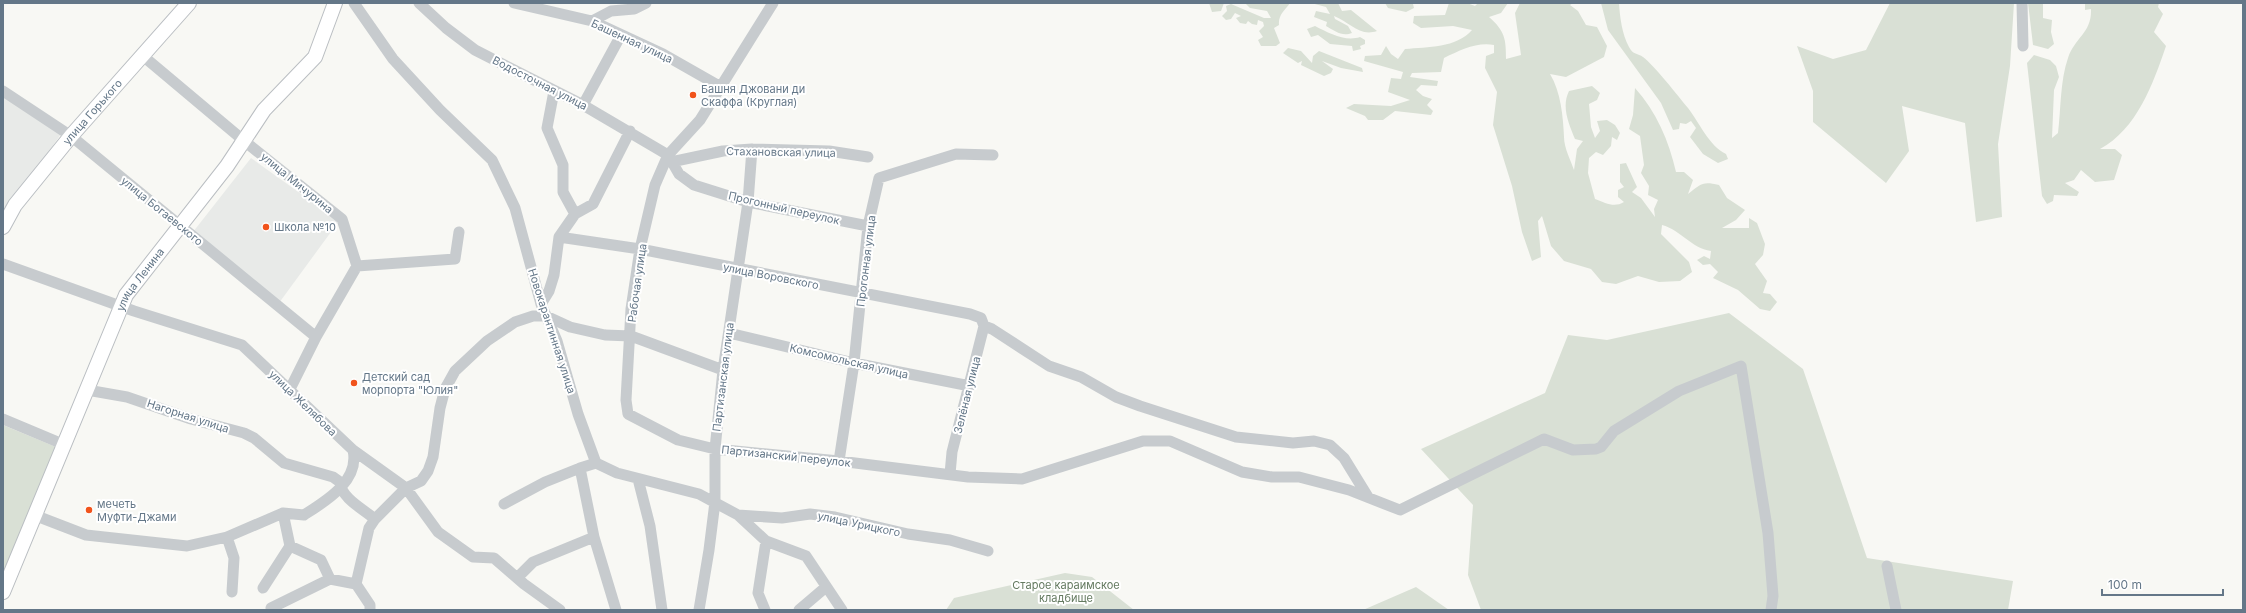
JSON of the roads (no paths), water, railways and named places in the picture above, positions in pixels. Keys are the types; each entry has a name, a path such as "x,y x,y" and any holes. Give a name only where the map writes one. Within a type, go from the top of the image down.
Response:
{"main road":[{"name":"улица Горького","path":"3,227 15,206 71,136 189,3"},
{"name":"улица Ленина","path":"3,592 34,515 66,445 126,295 181,227 264,110 315,57 335,3"}],"street":[{"name":"Новокарантинная улица","path":"354,3 393,59 440,110 492,160 515,208 541,304 557,341 578,414 596,463"},
{"name":"Водосточная улица","path":"419,3 446,28 475,50 583,105 630,131 669,159"},
{"name":"Башенная улица","path":"514,3 592,21 663,54 720,87"},
{"path":"592,21 610,7 634,9 646,3"},
{"name":"Рабочая улица","path":"628,414 626,400 631,336 631,309 640,249 655,185 669,159 700,120 774,3"},
{"path":"2022,3 2023,46"},
{"path":"583,105 621,35"},
{"name":"улица Мичурина","path":"143,56 342,219 357,266"},
{"name":"улица Богаевского","path":"3,90 71,136 316,337"},
{"path":"554,91 547,128 563,165 563,192 575,214"},
{"path":"541,304 549,291 552,280 559,237 575,214 593,204 630,131"},
{"name":"Стахановская улица","path":"669,159 722,151 752,149 829,151 868,157"},
{"name":"Партизанская улица","path":"698,607 710,550 715,502 715,449 723,370 748,202 752,149"},
{"name":"Прогонная улица","path":"839,461 854,363 868,226 879,178 956,154 993,155"},
{"name":"Прогонный переулок","path":"669,159 678,174 694,185 748,202 868,226"},
{"path":"290,390 316,337 357,266 455,259 460,232"},
{"name":"улица Воровского","path":"559,237 640,249 738,270 970,314 1048,366 1081,377 1116,397 1140,406 1236,437 1293,443 1314,441 1330,445 1344,458 1368,497"},
{"name":"улица Желябова","path":"3,264 242,345 352,450 406,488 438,532 473,557 494,558 517,578 560,610"},
{"path":"356,584 369,528 375,519 406,488 420,481 428,471 433,457 440,408 446,389 455,372 487,341 515,322 533,316 546,316 570,327 605,334 631,336 723,370"},
{"name":"Зелёная улица","path":"950,474 952,452 970,386 983,322"},
{"name":"Комсомольская улица","path":"728,333 854,363 970,386"},
{"name":"Партизанский переулок","path":"628,414 678,440 715,449 839,461 968,477 1022,479 1143,441 1170,441 1242,472 1272,478 1299,477 1349,490 1400,510 1544,439 1573,450 1596,449 1601,447 1614,431 1679,390 1741,366 1768,533 1773,596 1771,610"},
{"name":"Нагорная улица","path":"87,390 127,397 191,419 244,432 254,438 284,463 294,467 326,474 340,482 340,488 344,495 375,519"},
{"path":"3,418 66,445"},
{"path":"34,515 86,535 187,546 227,537 283,513 304,515 330,498 340,488 352,469 355,460 352,450"},
{"path":"504,504 545,482 596,463"},
{"name":"улица Урицкого","path":"596,463 617,473 699,494 738,515 782,518 810,514 835,517 908,534 950,540 988,551"},
{"path":"580,468 594,537 616,610"},
{"path":"638,479 650,526 662,610"},
{"path":"263,588 290,546 283,513"},
{"path":"738,515 766,541 806,556 842,610"},
{"path":"227,537 234,558 232,592"},
{"path":"517,578 533,562 594,537"},
{"path":"764,610 758,593 766,541"},
{"path":"290,546 322,560 330,579"},
{"path":"1887,566 1896,610"},
{"path":"271,608 330,579 356,584 370,605 370,610"},
{"path":"799,610 826,587"}],"place":[{"name":"Башня Джовани ди Скаффа (Круглая)","path":"693,95"},
{"name":"Школа №10","path":"266,227"},
{"name":"Детский сад морпорта \"Юлия\"","path":"354,383"},
{"name":"мечеть Муфти-Джами","path":"89,510"}],"park label":[{"name":"Старое караимское кладбище","path":"1066,591"}]}
